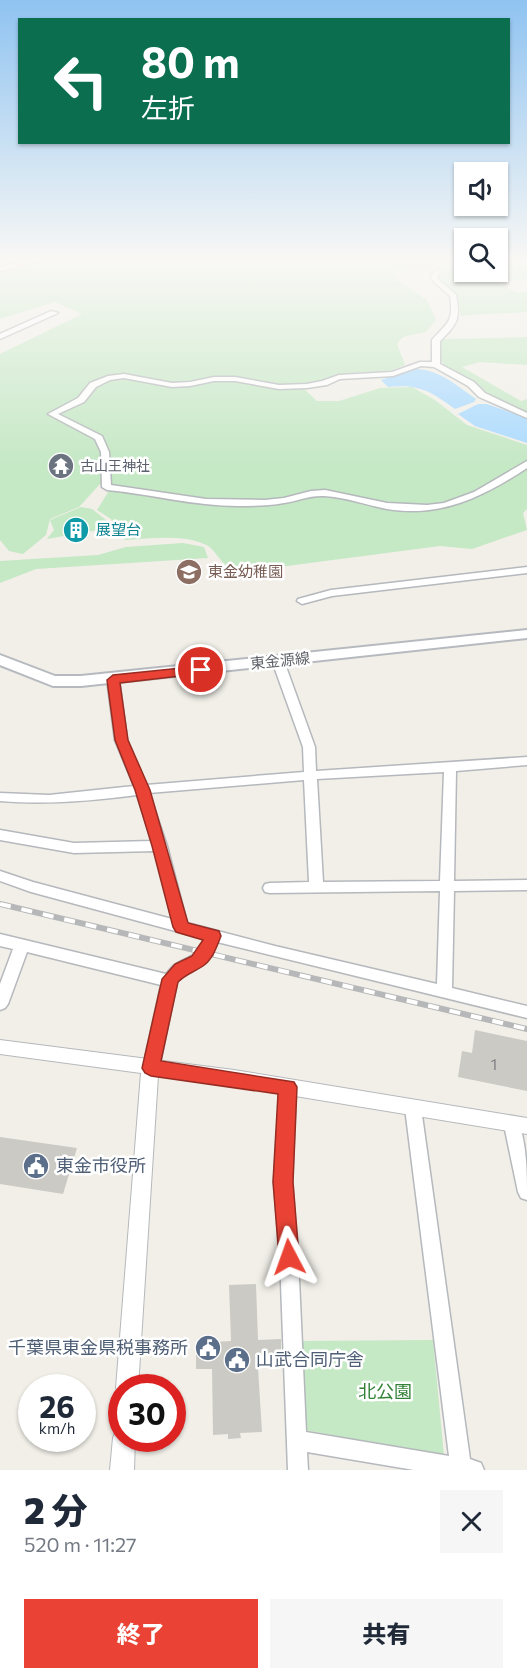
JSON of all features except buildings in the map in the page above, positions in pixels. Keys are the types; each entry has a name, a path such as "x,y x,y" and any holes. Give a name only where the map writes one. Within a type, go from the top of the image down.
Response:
{"main road":[{"name":"東金源線","path":"0,660 53,681 113,680 527,634"}],"street":[{"path":"0,337 19,329"},
{"path":"436,364 436,340 451,329"},
{"path":"527,416 482,395 471,384 436,364 420,364 383,376 339,377 307,386 279,387 235,379 214,379 172,385 124,376 108,378 93,385 81,400 52,414 99,438 105,452 107,487 139,490 195,502 281,501 313,493 343,494 387,506 426,509 457,503 485,492 527,464"},
{"path":"302,601 331,593 527,570"},
{"path":"278,661 309,747 316,886"},
{"path":"113,680 122,740 142,790 160,846 182,927"},
{"path":"0,797 39,801 193,784 527,761"},
{"path":"444,992 450,768"},
{"path":"0,835 74,848 160,846"},
{"path":"0,876 31,887 213,936 527,1012"},
{"path":"270,888 527,885"},
{"path":"128,1374 143,1141 151,1068 170,981 181,968 198,961 206,952 213,936"},
{"path":"0,940 170,981"},
{"path":"0,1004 22,945"},
{"path":"0,1047 288,1087 520,1125 527,1192"},
{"path":"288,1087 283,1182 289,1257 298,1470"},
{"path":"297,1440 467,1469 413,1108"},
{"path":"122,1470 123,1452"}],"green space":[{"path":"52,329 429,329 426,332 403,337 397,344 405,365 382,374 358,372 300,385 317,401 339,401 380,388 412,387 435,400 467,425 527,445 527,509 523,513 527,530 472,549 440,546 240,572 222,561 209,546 195,541 165,538 125,540 111,519 97,510 112,486 100,484 79,507 50,519 46,535 23,554 9,551 0,540 0,354"},
{"path":"527,337 527,365 480,362 462,367 521,401 527,399 527,413 487,395 476,384 444,365 434,350 443,339"},
{"path":"81,507 92,509 115,527 47,539 54,530 50,520"},
{"path":"183,543 204,547 208,558 36,569 0,583 0,561 98,555 126,547"},
{"name":"北公園","path":"433,1340 444,1456 305,1430 302,1341"}],"water":[{"path":"414,369 431,371 476,399 474,402 455,409 424,390 399,386 388,387 381,380"},
{"path":"478,404 487,404 527,418 527,443 475,426 458,414"}],"railway":[{"path":"0,904 527,1029"}],"place":[{"name":"古山王神社","path":"61,466"},
{"name":"展望台","path":"76,530"},
{"name":"東金幼稚園","path":"189,572"},
{"name":"東金市役所","path":"36,1166"},
{"name":"千葉県東金県税事務所","path":"208,1348"},
{"name":"山武合同庁舎","path":"237,1360"}],"route":[{"path":"201,670 113,680 122,740 142,790 160,846 182,927 213,936 206,952 198,961 181,968 170,979 151,1068 288,1087 283,1182 289,1257"}]}
